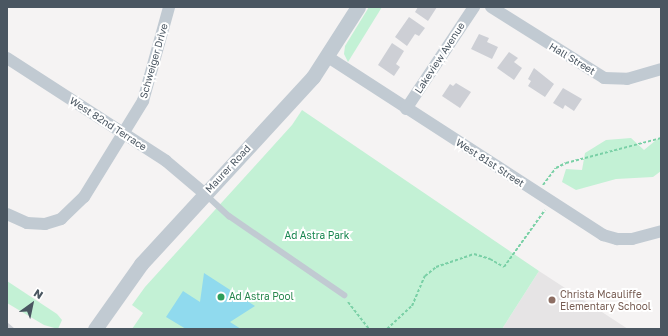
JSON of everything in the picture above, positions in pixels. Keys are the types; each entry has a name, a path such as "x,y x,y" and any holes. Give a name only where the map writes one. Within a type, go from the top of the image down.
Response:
{"street":[{"name":"Schweiger Drive","path":"7,214 28,223 45,224 61,218 84,196 124,134 147,91 169,7"},
{"name":"Maurer Road","path":"95,329 130,277 300,92 328,57 358,7"},
{"name":"Lakeview Avenue","path":"406,109 474,7"},
{"name":"Hall Street","path":"491,7 604,78 627,79 661,69"},
{"name":"West 81st Street","path":"328,57 585,225 617,239 632,239 661,231"},
{"name":"West 82nd Terrace","path":"7,58 177,169 205,194"}],"lane":[{"path":"205,194 229,216 344,295"}],"path":[{"path":"387,329 412,306 425,276 436,267 474,254 490,259 504,267 555,195 542,186 556,168 566,163 661,138"},
{"path":"344,295 369,329"}],"shaded area":[{"name":"Christa Mcauliffe Elementary School","path":"539,271 628,329 502,329"}],"green space":[{"path":"369,7 382,7 348,62 344,54 345,46"},
{"name":"Ad Astra Park","path":"302,110 539,271 502,329 132,329 143,313 132,305 145,287 292,125"},
{"path":"661,136 661,171 653,177 616,179 576,190 562,182 566,169 582,170 585,153 606,140 631,138 644,150"},
{"path":"7,281 57,314 62,320 58,329 44,325 7,303"}],"water":[{"name":"Ad Astra Pool","path":"204,273 255,306 230,322 241,329 186,329 166,317 183,291 200,302"}],"building":[{"path":"418,7 437,7 428,21 415,12"},
{"path":"409,17 425,28 419,36 415,34 407,46 395,37"},
{"path":"479,34 489,38 487,42 498,47 492,59 471,49"},
{"path":"392,43 404,51 396,64 400,67 394,76 378,65"},
{"path":"509,52 518,58 514,62 522,68 514,80 497,68"},
{"path":"534,68 554,84 545,97 528,86 531,81 528,79"},
{"path":"456,83 471,92 460,108 442,96 450,84 453,86"},
{"path":"563,88 582,99 574,111 565,105 563,109 553,103"},
{"path":"7,322 15,329 7,329"}],"place":[{"name":"Ad Astra Pool","path":"221,297"},
{"name":"Christa Mcauliffe Elementary School","path":"552,300"}]}
